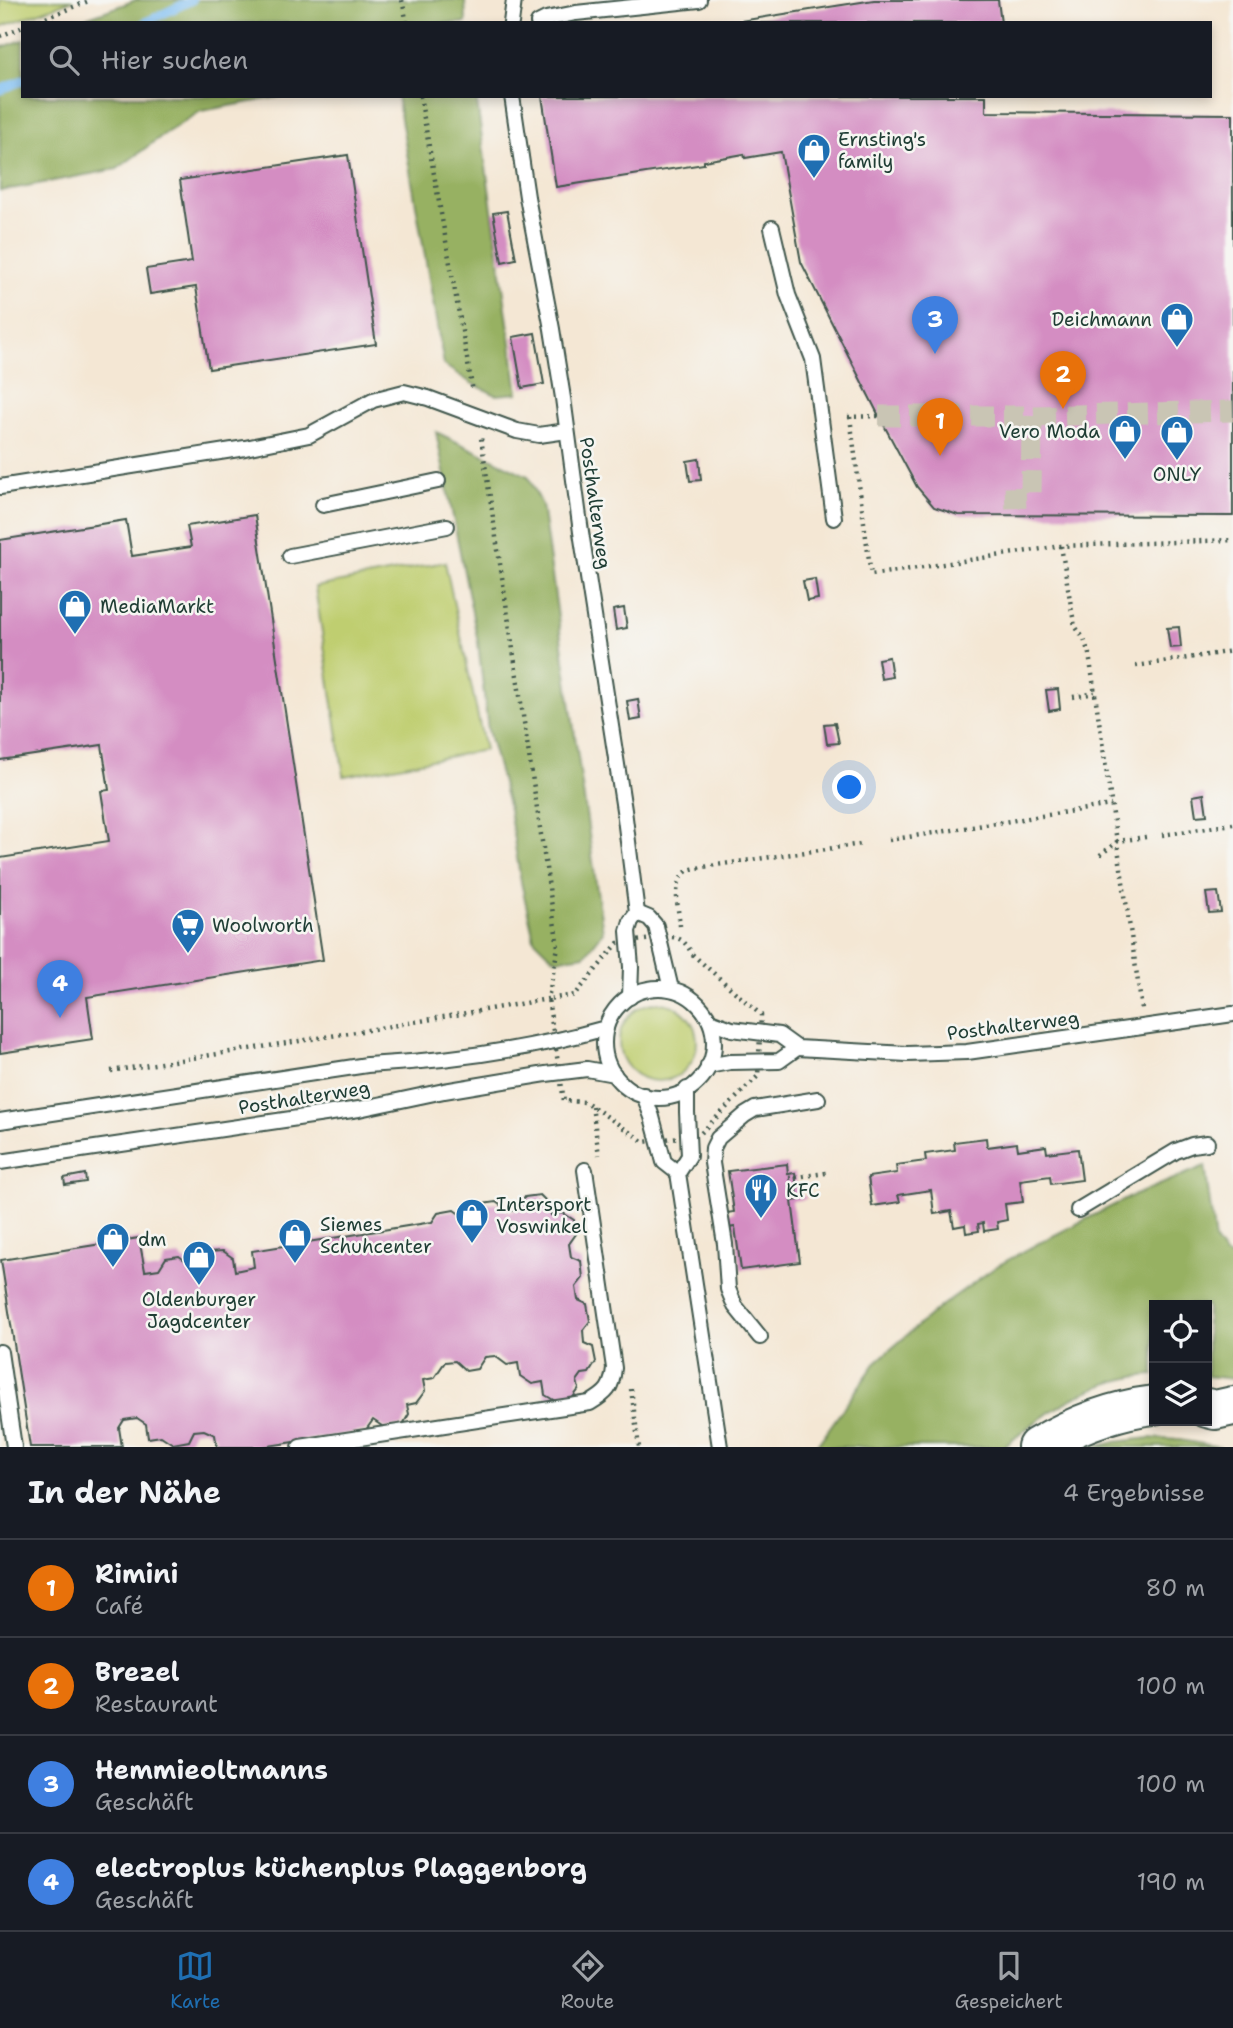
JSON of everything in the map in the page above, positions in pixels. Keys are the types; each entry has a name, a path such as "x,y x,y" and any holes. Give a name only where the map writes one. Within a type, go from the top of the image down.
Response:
{"highway":[{"path":"1037,1447 1096,1418 1149,1406"}],"lane":[{"path":"511,21 514,0"},
{"path":"542,21 576,13 699,0"},
{"path":"512,98 567,431"},
{"path":"772,228 788,295 813,359 834,518"},
{"name":"Posthalterweg","path":"0,487 245,448 309,435 373,400 404,392 428,398 517,431 539,435 567,431 637,913 629,928 629,996"},
{"path":"323,505 438,481"},
{"path":"290,556 447,526"},
{"path":"637,913 649,918 656,926 671,989"},
{"path":"614,1074 606,1059 604,1044 606,1028 613,1013 629,996 649,989 671,989 687,995 701,1006 710,1021 715,1037 713,1055 696,1083 682,1093 666,1097 644,1095"},
{"name":"Posthalterweg","path":"710,1021 732,1029 779,1035 797,1048 908,1055 967,1052 1233,1014"},
{"name":"Posthalterweg","path":"0,1121 367,1065 425,1062 555,1042 606,1028"},
{"name":"Posthalterweg","path":"708,1066 730,1062 779,1061 797,1048"},
{"name":"Posthalterweg","path":"0,1162 359,1109 468,1086 587,1069 614,1074 624,1085 644,1095"},
{"path":"687,1089 689,1156 678,1173 720,1447"},
{"path":"644,1095 664,1162 678,1173"},
{"path":"760,1337 735,1306 728,1289 725,1244 712,1163 713,1148 719,1139 755,1109 818,1099"},
{"path":"1078,1210 1176,1150 1192,1144 1207,1143"},
{"path":"300,1447 590,1403 603,1395 612,1383 614,1368 585,1170"},
{"path":"0,1352 14,1447"}],"path":[{"path":"38,21 91,0"},
{"path":"402,0 407,21"},
{"path":"0,36 21,28"},
{"path":"111,1071 548,999 575,995 618,943 679,938 692,954 761,1015 758,1076 700,1134 659,1141 644,1142 586,1102 564,1101 548,999 558,947 477,417 420,98"},
{"path":"879,416 850,416 871,575 1060,546 1233,540"},
{"path":"1060,546 1075,626 1084,639 1089,654 1145,1027"},
{"path":"1136,666 1233,651"},
{"path":"1073,697 1095,693"},
{"path":"889,839 1111,805"},
{"path":"1162,835 1233,824"},
{"path":"1100,855 1118,841 1146,837"},
{"path":"679,938 677,891 685,872 696,868 861,844"},
{"path":"789,1178 826,1173"}],"green space":[{"path":"0,0 73,0 0,27"},
{"path":"136,0 465,0 466,21 78,21"},
{"path":"21,41 21,98 273,98 201,111 117,169 0,191 0,48"},
{"path":"397,98 476,98 518,393 496,395 444,365"},
{"path":"436,432 528,476 542,505 603,932 585,955 557,959 534,939 509,809 488,730 478,642"},
{"path":"445,562 485,750 344,776 315,587"},
{"path":"658,1003 673,1006 690,1020 697,1042 694,1057 680,1074 658,1081 643,1078 626,1064 619,1042 622,1027 636,1010"},
{"path":"1205,1166 1215,1241 1225,1255 1233,1258 1233,1379 1212,1377 1212,1300 1149,1300 1149,1375 1112,1382 1073,1398 1004,1447 816,1447 877,1361 941,1306 997,1266 1128,1198"},
{"path":"1150,1438 1179,1440 1221,1447 1094,1447"}],"building":[{"path":"874,0 998,0 1001,21 740,21"},
{"path":"542,98 986,98 986,112 1233,114 1233,516 958,515 934,507 917,487 801,262 781,152 745,158 744,154 704,161 704,164 556,187"},
{"path":"348,155 376,344 209,369 196,287 150,294 146,269 192,262 180,180"},
{"path":"507,211 516,259 502,262 493,213"},
{"path":"535,333 544,384 522,388 513,337"},
{"path":"699,459 701,480 690,481 687,461"},
{"path":"255,515 323,960 87,997 93,1039 0,1053 0,858 109,841 101,791 109,790 102,745 0,760 0,540 126,520 132,556 191,547 187,526"},
{"path":"815,579 818,599 807,601 803,581"},
{"path":"624,608 627,628 616,630 613,610"},
{"path":"1179,627 1181,647 1170,648 1167,628"},
{"path":"889,657 892,677 881,679 878,659"},
{"path":"1058,689 1060,709 1049,711 1046,690"},
{"path":"638,699 641,719 630,721 627,701"},
{"path":"835,723 839,743 827,744 824,724"},
{"path":"1204,794 1207,815 1196,816 1193,796"},
{"path":"1218,892 1221,912 1209,913 1206,893"},
{"path":"986,1138 987,1147 1017,1143 1018,1150 1046,1146 1047,1153 1078,1149 1082,1180 1051,1184 1050,1176 1020,1180 1023,1202 1005,1204 1007,1220 997,1222 998,1229 984,1231 983,1223 978,1224 979,1231 966,1233 965,1225 954,1227 951,1211 934,1214 931,1190 898,1195 900,1202 872,1206 868,1177 897,1173 896,1165 926,1161 925,1154 955,1150 954,1142"},
{"name":"KFC","path":"787,1164 788,1174 795,1173 798,1197 806,1196 806,1199 792,1201 800,1262 741,1270 735,1227 728,1228 726,1213 734,1212 728,1171"},
{"path":"85,1174 86,1182 65,1185 64,1178"},
{"path":"540,1195 550,1205 551,1215 563,1213 574,1220 576,1234 569,1244 571,1257 581,1261 583,1278 576,1287 578,1300 587,1304 590,1321 583,1330 584,1343 593,1347 596,1362 589,1373 582,1374 577,1381 579,1389 571,1400 557,1402 545,1395 543,1382 532,1384 520,1376 518,1363 507,1365 495,1356 485,1357 477,1369 466,1371 455,1361 445,1362 434,1378 423,1380 425,1391 416,1403 407,1405 409,1414 402,1426 385,1428 373,1420 365,1431 262,1447 217,1447 215,1435 204,1430 194,1431 189,1441 173,1444 161,1436 148,1438 146,1424 137,1418 124,1420 119,1428 122,1447 30,1447 1,1260 139,1238 145,1271 159,1269 166,1258 179,1256 190,1264 203,1261 209,1252 223,1251 233,1258 235,1271 254,1267 252,1251 432,1222 438,1213 454,1210 465,1218 466,1227 477,1225 476,1216 483,1204 496,1202 508,1211 517,1210 525,1197"}],"waterway":[{"path":"148,21 192,0"},
{"path":"0,90 21,81"}],"tunnel":[{"path":"879,416 1032,416 1233,411"},
{"path":"1005,498 1031,497 1032,416"}],"place":[{"name":"Ernsting's family","path":"814,180"},
{"name":"Deichmann","path":"1177,349"},
{"name":"Hemmieoltmanns","path":"935,354"},
{"name":"Brezel","path":"1063,409"},
{"name":"Rimini","path":"940,456"},
{"name":"Vero Moda","path":"1125,461"},
{"name":"ONLY","path":"1177,462"},
{"name":"MediaMarkt","path":"75,636"},
{"name":"Woolworth","path":"188,955"},
{"name":"electroplus küchenplus Plaggenborg","path":"60,1018"},
{"name":"KFC","path":"761,1220"},
{"name":"Intersport Voswinkel","path":"472,1245"},
{"name":"Siemes Schuhcenter","path":"295,1265"},
{"name":"dm","path":"113,1269"},
{"name":"Oldenburger Jagdcenter","path":"199,1287"}]}
